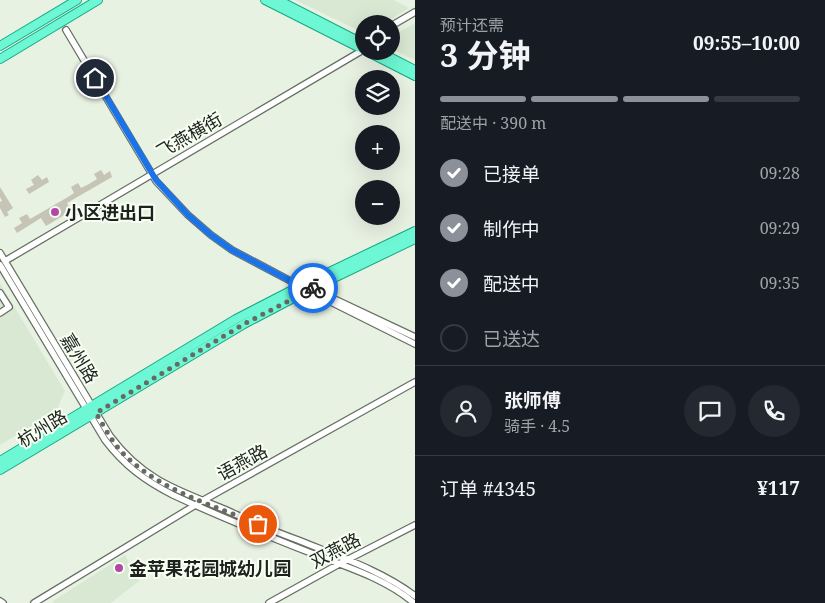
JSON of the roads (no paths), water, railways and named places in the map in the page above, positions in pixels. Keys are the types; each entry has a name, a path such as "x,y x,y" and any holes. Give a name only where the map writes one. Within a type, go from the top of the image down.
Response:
{"main road":[{"path":"0,46 77,0"},
{"path":"0,59 98,0"},
{"path":"265,0 355,43"},
{"path":"278,0 355,42"},
{"path":"387,60 415,76"},
{"path":"396,60 415,70"},
{"name":"杭州路","path":"0,470 204,338 300,286 415,231"},
{"name":"杭州路","path":"0,461 222,337 311,290 415,239"}],"street":[{"path":"400,21 415,12"},
{"path":"66,30 152,174 188,215 232,250 300,286 415,337"},
{"name":"飞燕横街","path":"2,263 355,52"},
{"name":"嘉州路","path":"0,253 2,263 91,411 118,448 137,466 166,486 347,560 387,578 415,596"},
{"path":"311,290 415,344"},
{"path":"0,293 8,308 0,313"},
{"name":"语燕路","path":"34,603 195,505 415,382"},
{"path":"91,411 105,440 127,465 155,486 195,505 390,586 414,603"},
{"name":"双燕路","path":"269,603 415,525"}],"place":[{"name":"小区进出口","path":"55,212"},
{"name":"金苹果花园城幼儿园","path":"119,568"}]}
